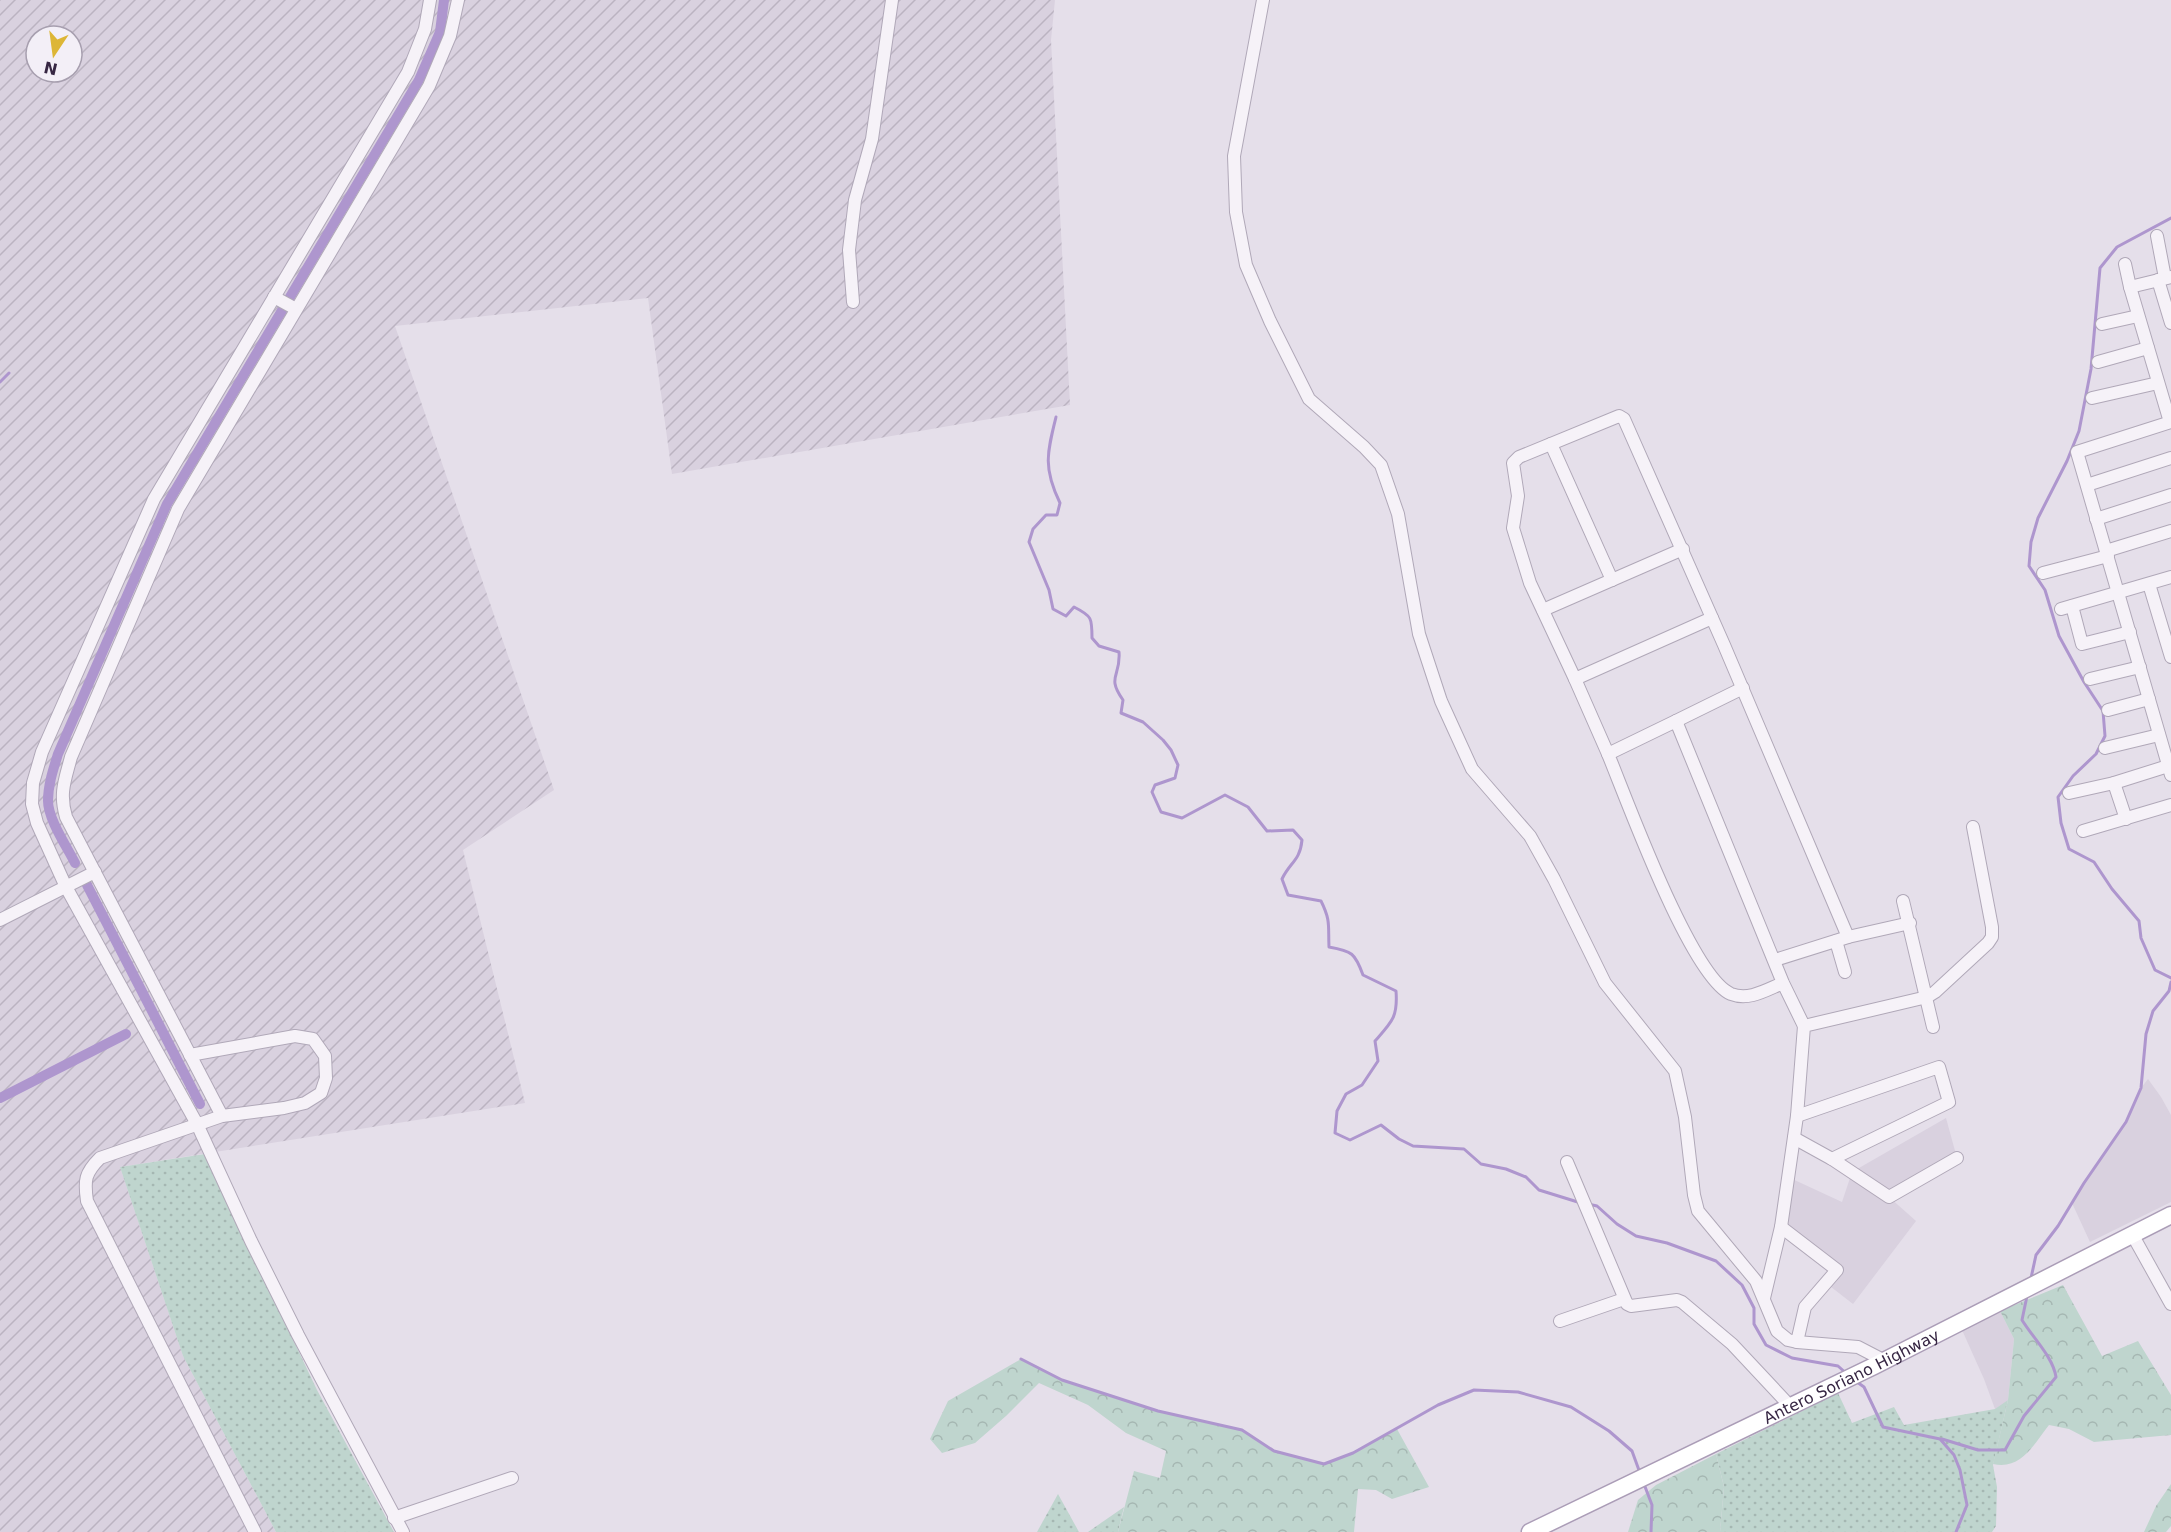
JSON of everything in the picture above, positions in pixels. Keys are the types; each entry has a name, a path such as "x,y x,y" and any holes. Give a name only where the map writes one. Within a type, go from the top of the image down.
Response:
{"main road":[{"name":"Antero Soriano Highway","path":"1530,1532 1885,1361 2171,1215"}],"street":[{"path":"403,1532 298,1335 251,1241 197,1124 66,887 37,823 32,804 33,783 42,752 154,499 408,72 426,29 430,0"},
{"path":"222,1116 66,818 61,801 71,757 178,509 429,86 450,36 458,0"},
{"path":"853,302 849,250 855,200 872,139 891,0"},
{"path":"1263,0 1233,156 1236,212 1246,266 1270,321 1309,399 1381,465 1398,514 1419,634 1441,701 1467,759 1472,769 1530,836 1554,879 1605,983 1675,1071 1685,1117 1698,1211 1756,1281 1777,1331 1788,1340 1797,1342 1858,1347 1885,1361"},
{"path":"2157,236 2171,323"},
{"path":"2069,793 2170,770 2077,452 2170,422 2125,264"},
{"path":"2130,287 2165,278"},
{"path":"274,297 296,309"},
{"path":"2102,324 2138,316"},
{"path":"2098,362 2148,348"},
{"path":"2092,398 2158,383"},
{"path":"1783,983 1750,996 1739,997 1728,993 1714,982 1674,915 1608,754 1530,583 1513,528 1518,496 1513,463 1519,457 1619,416 1624,419 1743,688 1842,939 1845,972"},
{"path":"1551,444 1612,580"},
{"path":"2087,485 2171,458"},
{"path":"2096,519 2171,495"},
{"path":"2043,573 2107,554 2171,531"},
{"path":"1543,610 1683,549"},
{"path":"2130,632 2082,644 2066,608 2171,577"},
{"path":"2149,584 2171,657"},
{"path":"1575,679 1712,618"},
{"path":"2090,679 2140,667"},
{"path":"1608,754 1743,688"},
{"path":"2108,710 2149,699"},
{"path":"1676,721 1783,983 1804,1026 1797,1116 1781,1227 1764,1298"},
{"path":"2105,748 2160,735"},
{"path":"2114,783 2126,819"},
{"path":"2084,831 2171,806"},
{"path":"1804,1026 1927,997 1988,943 1992,937 1992,927 1973,827"},
{"path":"0,920 95,872"},
{"path":"1903,901 1933,1027"},
{"path":"1774,960 1842,939 1910,923"},
{"path":"190,1055 295,1036 313,1039 325,1056 326,1078 321,1093 305,1103 222,1116 100,1158 90,1168 84,1182 87,1201 255,1532"},
{"path":"1797,1116 1939,1067 1949,1102 1832,1159"},
{"path":"1794,1138 1832,1159 1889,1197 1957,1158"},
{"path":"1567,1162 1624,1299 1631,1306 1677,1300 1682,1302 1732,1344 1790,1406"},
{"path":"1781,1227 1837,1270 1805,1307 1797,1342"},
{"path":"2132,1234 2171,1304"},
{"path":"1560,1321 1624,1299"},
{"path":"394,1518 512,1478"}],"shaded area":[{"path":"0,0 1055,0 1051,40 1070,405 672,474 648,298 395,326 554,790 463,850 525,1103 120,1167 183,1356 276,1532 0,1532"},
{"path":"2148,1079 2171,1115 2171,1202 2090,1242 2072,1203 2126,1122 2141,1088"},
{"path":"1946,1118 1957,1158 1889,1197 1916,1221 1853,1304 1826,1283 1837,1270 1781,1227 1788,1177 1842,1202 1852,1172"},
{"path":"2000,1311 2014,1339 2008,1400 1995,1409 1962,1330"}],"green space":[{"path":"205,1154 317,1390 394,1532 276,1532 183,1356 120,1167"},
{"path":"2063,1285 2102,1356 2138,1341 2171,1395 2171,1435 2094,1442 2069,1429 2049,1425 2032,1448 2019,1460 2003,1465 1993,1464 2008,1400 2014,1339 2000,1311"},
{"path":"1021,1359 1062,1380 1158,1411 1242,1430 1274,1451 1324,1463 1353,1453 1397,1429 1429,1487 1392,1499 1376,1490 1358,1489 1354,1532 1118,1532 1134,1471 1160,1478 1166,1451 1126,1433 1088,1405 1039,1383 975,1443 942,1453 930,1439 948,1401"},
{"path":"1838,1393 1852,1423 1894,1407 1904,1425 1995,1409 2008,1400 1993,1465 1997,1487 1996,1526 1992,1532 1720,1532 1724,1487 1716,1454"},
{"path":"1716,1454 1724,1487 1720,1532 1628,1532 1638,1500 1656,1485"},
{"path":"2171,1484 2171,1526 2166,1532 2144,1532 2156,1506"},
{"path":"1058,1494 1079,1532 1037,1532"},
{"path":"1124,1507 1118,1532 1088,1532"}],"waterway":[{"path":"75,863 54,824 49,808 48,795 58,754 167,504 419,80 440,32 444,0"},
{"path":"2171,218 2117,247 2100,268 2091,369 2079,431 2067,461 2038,518 2031,542 2029,566 2045,590 2059,636 2103,711 2105,736 2096,754 2073,776 2058,797 2061,823 2069,849 2094,862 2112,889 2139,921 2141,938 2155,970 2171,978"},
{"path":"0,382 9,373"},
{"path":"1056,417 1048,460 1051,480 1060,503 1057,515 1046,515 1033,529 1029,542 1049,590 1053,609 1066,616 1074,607 1088,615 1092,638 1099,646 1119,652 1115,686 1123,700 1121,713 1143,722 1171,750 1178,765 1175,778 1155,785 1152,792 1161,812 1182,818 1225,795 1248,807 1267,831 1293,830 1302,840 1297,857 1282,879 1288,895 1321,901 1328,919 1329,947 1352,954 1363,975 1396,991 1393,1019 1375,1041 1378,1061 1362,1085 1346,1094 1337,1111 1335,1133 1350,1140 1381,1125 1399,1139 1413,1146 1464,1149 1481,1164 1506,1169 1526,1177 1539,1190 1581,1203"},
{"path":"87,885 200,1104"},
{"path":"2031,1278 2036,1255 2058,1226 2126,1122 2141,1088 2146,1034 2153,1011 2169,991 2171,982"},
{"path":"0,1098 126,1034"},
{"path":"1588,1204 1597,1206 1617,1224 1636,1236 1667,1243 1716,1261 1742,1285 1754,1308 1754,1324 1766,1345 1792,1358 1838,1366 1847,1374"},
{"path":"1942,1439 1978,1450 2005,1450 2024,1416 2056,1377 2047,1355 2022,1320 2027,1296"},
{"path":"1021,1359 1062,1380 1158,1411 1242,1430 1274,1451 1324,1464 1353,1453 1438,1405 1474,1390 1518,1392 1571,1407 1609,1431 1632,1451 1640,1473"},
{"path":"1857,1382 1864,1387 1883,1427 1940,1439 1954,1455 1960,1470 1967,1505 1956,1532"},
{"path":"1644,1484 1652,1505 1651,1532"}]}
